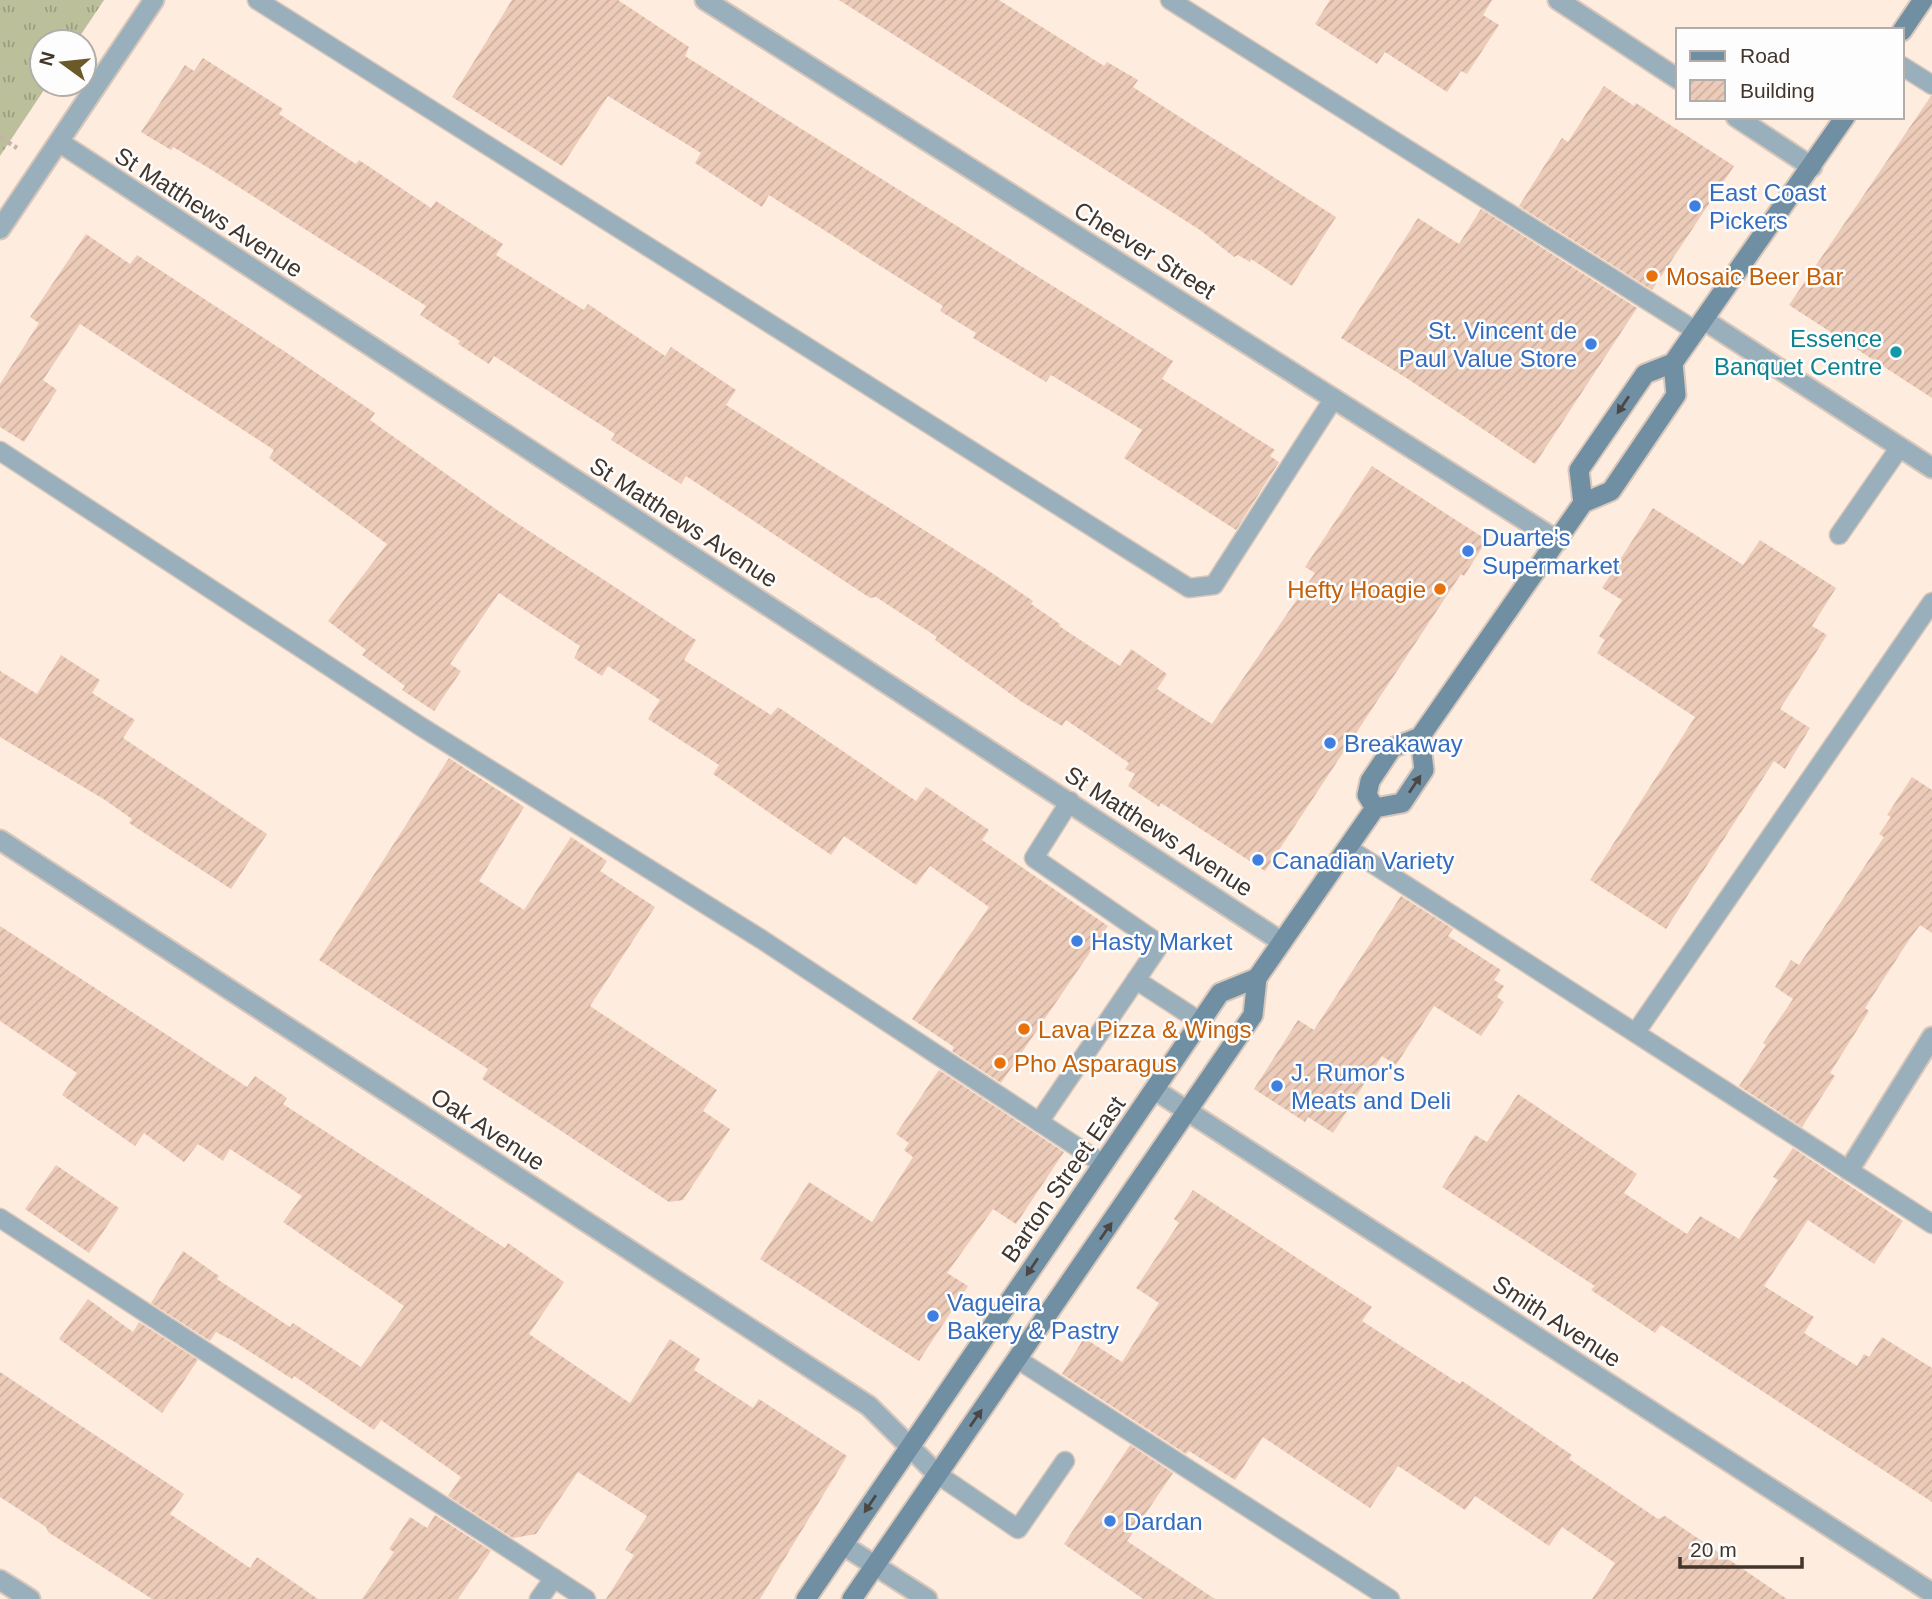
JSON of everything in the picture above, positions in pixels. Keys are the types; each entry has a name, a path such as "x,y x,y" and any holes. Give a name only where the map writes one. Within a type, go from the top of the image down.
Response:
{"main road":[{"path":"1904,29 1923,0"},
{"path":"1583,503 1579,470 1645,373 1673,363 1844,119"},
{"path":"1375,808 1367,795 1370,781 1392,748 1420,737 1583,503 1611,491 1676,395 1673,363"},
{"path":"852,1599 1253,1015 1257,978 1375,808 1402,803 1424,770 1420,737"},
{"name":"Barton Street East","path":"806,1599 1220,993 1257,978"}],"street":[{"path":"0,229 154,0"},
{"name":"Cheever Street","path":"705,0 1558,541"},
{"path":"1558,0 1676,78"},
{"path":"1739,119 1812,167"},
{"name":"St Matthews Avenue","path":"59,142 1282,942"},
{"path":"1700,326 1932,468"},
{"name":"Oak Avenue","path":"0,840 869,1406 908,1448 937,1474"},
{"path":"1849,1170 1932,1037"},
{"name":"Smith Avenue","path":"1155,1090 1932,1593"},
{"path":"843,1545 927,1599"},
{"path":"0,1580 30,1599"}],"lane":[{"path":"257,0 1189,588 1214,585 1334,398"},
{"path":"1170,0 1700,326"},
{"path":"1904,67 1932,85"},
{"path":"1839,535 1900,447"},
{"path":"0,452 421,726 773,947 1103,1164"},
{"path":"1636,1032 1932,602"},
{"path":"1039,1122 1157,949 1152,939 1034,858 1070,801"},
{"path":"1348,848 1932,1224"},
{"path":"1136,980 1201,1022"},
{"path":"0,1218 586,1599"},
{"path":"1017,1359 1390,1599"},
{"path":"937,1474 1018,1529 1065,1461"},
{"path":"539,1599 554,1578"}],"green space":[{"path":"0,0 104,0 85,28 28,28 28,98 39,98 0,156"}],"building":[{"path":"512,0 618,0 689,47 685,56 1173,361 1162,379 1275,450 1270,456 1279,462 1236,530 1124,458 1142,430 1051,375 1046,382 973,338 976,333 940,311 943,306 769,195 762,207 695,163 701,153 608,96 562,166 452,97"},
{"path":"839,0 999,0 1104,66 1107,62 1138,80 1133,87 1336,217 1292,286 1251,259 1250,262 1238,255 1234,257 1200,230"},
{"path":"1330,0 1492,0 1483,15 1499,25 1467,74 1461,71 1447,92 1385,52 1377,64 1315,24"},
{"path":"203,58 283,109 279,114 356,164 359,160 431,208 436,201 503,244 496,255 584,310 588,304 665,356 671,347 736,390 726,405 989,571 1033,601 1031,604 1060,624 1059,626 1120,666 1131,649 1167,674 1157,689 1212,724 1315,573 1305,567 1372,466 1487,540 1464,576 1461,574 1265,871 1161,803 1159,807 1128,786 1135,774 1125,769 1129,763 1066,720 1062,726 1022,702 935,640 937,637 876,597 870,598 686,476 681,484 611,440 615,434 494,356 489,364 420,315 426,306 207,167 141,132 185,65 194,71"},
{"path":"1604,86 1634,106 1636,103 1734,166 1652,290 1519,206 1562,138 1568,142"},
{"name":"Essence Banquet Centre","path":"1932,96 1932,398 1789,305"},
{"path":"1481,209 1637,308 1535,464 1408,379 1341,338 1418,218 1459,244"},
{"path":"86,234 130,264 137,255 293,357 375,413 370,420 497,510 696,640 684,660 771,715 778,707 916,801 926,787 989,830 982,840 1108,926 1001,1083 952,1051 954,1047 912,1019 989,907 930,866 916,885 844,836 831,855 713,774 719,765 648,719 660,700 608,666 602,676 574,658 580,646 499,593 450,664 461,671 434,711 402,690 405,686 362,655 366,650 328,621 387,544 269,458 274,450 80,324 43,380 57,390 24,442 0,427 0,384 39,323 30,317"},
{"path":"1653,508 1743,565 1760,540 1836,588 1812,626 1827,635 1780,709 1810,728 1785,769 1774,761 1666,929 1590,880 1695,717 1597,653 1605,640 1599,636 1622,600 1602,588"},
{"path":"61,655 100,680 92,693 135,720 123,738 267,834 231,889 129,823 132,819 105,800 0,737 0,671 37,694"},
{"path":"449,758 524,807 479,881 524,910 571,837 607,861 600,871 655,907 590,1006 717,1090 703,1111 730,1129 683,1200 669,1202 482,1079 488,1069 319,960"},
{"path":"1912,777 1932,790 1932,933 1920,925 1907,943 1865,1008 1869,1011 1830,1073 1835,1076 1802,1127 1739,1086 1766,1045 1763,1043 1793,999 1775,987 1791,960 1799,965 1884,837 1879,834 1891,817 1887,815"},
{"path":"1401,896 1453,929 1448,936 1501,970 1494,980 1504,986 1497,997 1504,1002 1481,1036 1434,1006 1396,1065 1382,1056 1333,1133 1308,1117 1305,1122 1254,1089 1298,1020 1314,1030"},
{"path":"0,926 247,1087 255,1076 287,1098 283,1104 505,1248 508,1243 564,1282 529,1334 630,1403 670,1339 700,1359 694,1370 753,1408 759,1399 847,1456 760,1599 606,1599 634,1555 625,1550 647,1516 578,1472 536,1534 513,1538 448,1496 461,1477 381,1420 374,1430 294,1376 292,1379 235,1342 216,1332 210,1341 151,1303 183,1251 219,1276 217,1279 290,1327 293,1323 361,1367 404,1306 283,1222 302,1196 230,1149 223,1161 198,1144 184,1162 144,1133 135,1146 62,1095 77,1073 0,1021"},
{"path":"939,1070 1064,1152 1016,1224 993,1209 947,1273 968,1286 919,1361 760,1259 809,1182 872,1222 913,1157 904,1150 909,1143 896,1134"},
{"path":"1518,1094 1637,1174 1624,1193 1687,1234 1700,1216 1739,1239 1778,1180 1773,1177 1793,1148 1903,1221 1874,1264 1808,1220 1764,1286 1814,1317 1804,1333 1857,1366 1864,1354 1869,1357 1882,1337 1932,1368 1932,1502 1661,1325 1655,1333 1591,1290 1595,1286 1442,1187 1475,1135 1487,1142"},
{"path":"56,1165 119,1208 89,1253 25,1209"},
{"path":"1193,1190 1372,1307 1362,1321 1460,1384 1462,1381 1572,1455 1569,1459 1658,1519 1665,1516 1787,1599 1592,1599 1615,1563 1562,1527 1549,1546 1475,1496 1465,1510 1398,1466 1370,1508 1263,1437 1235,1480 1189,1451 1186,1454 1062,1374 1084,1338 1122,1362 1159,1303 1136,1288 1179,1223 1174,1219"},
{"path":"88,1299 133,1332 139,1322 198,1360 162,1413 59,1339"},
{"path":"0,1372 184,1494 170,1514 250,1568 257,1557 318,1599 152,1599 48,1532 46,1527 0,1497"},
{"path":"1130,1445 1173,1473 1127,1541 1215,1599 1143,1599 1064,1544"},
{"path":"435,1515 491,1551 458,1599 362,1599 394,1552 389,1549 410,1517 427,1528"}],"place":[{"name":"East Coast Pickers","path":"1695,206"},
{"name":"Mosaic Beer Bar","path":"1652,276"},
{"name":"St. Vincent de Paul Value Store","path":"1591,344"},
{"name":"Essence Banquet Centre","path":"1896,352"},
{"name":"Duarte's Supermarket","path":"1468,551"},
{"name":"Hefty Hoagie","path":"1440,589"},
{"name":"Breakaway","path":"1330,743"},
{"name":"Canadian Variety","path":"1258,860"},
{"name":"Hasty Market","path":"1077,941"},
{"name":"Lava Pizza & Wings","path":"1024,1029"},
{"name":"Pho Asparagus","path":"1000,1063"},
{"name":"J. Rumor's Meats and Deli","path":"1277,1086"},
{"name":"Vagueira Bakery & Pastry","path":"933,1316"},
{"name":"Dardan","path":"1110,1521"}]}
